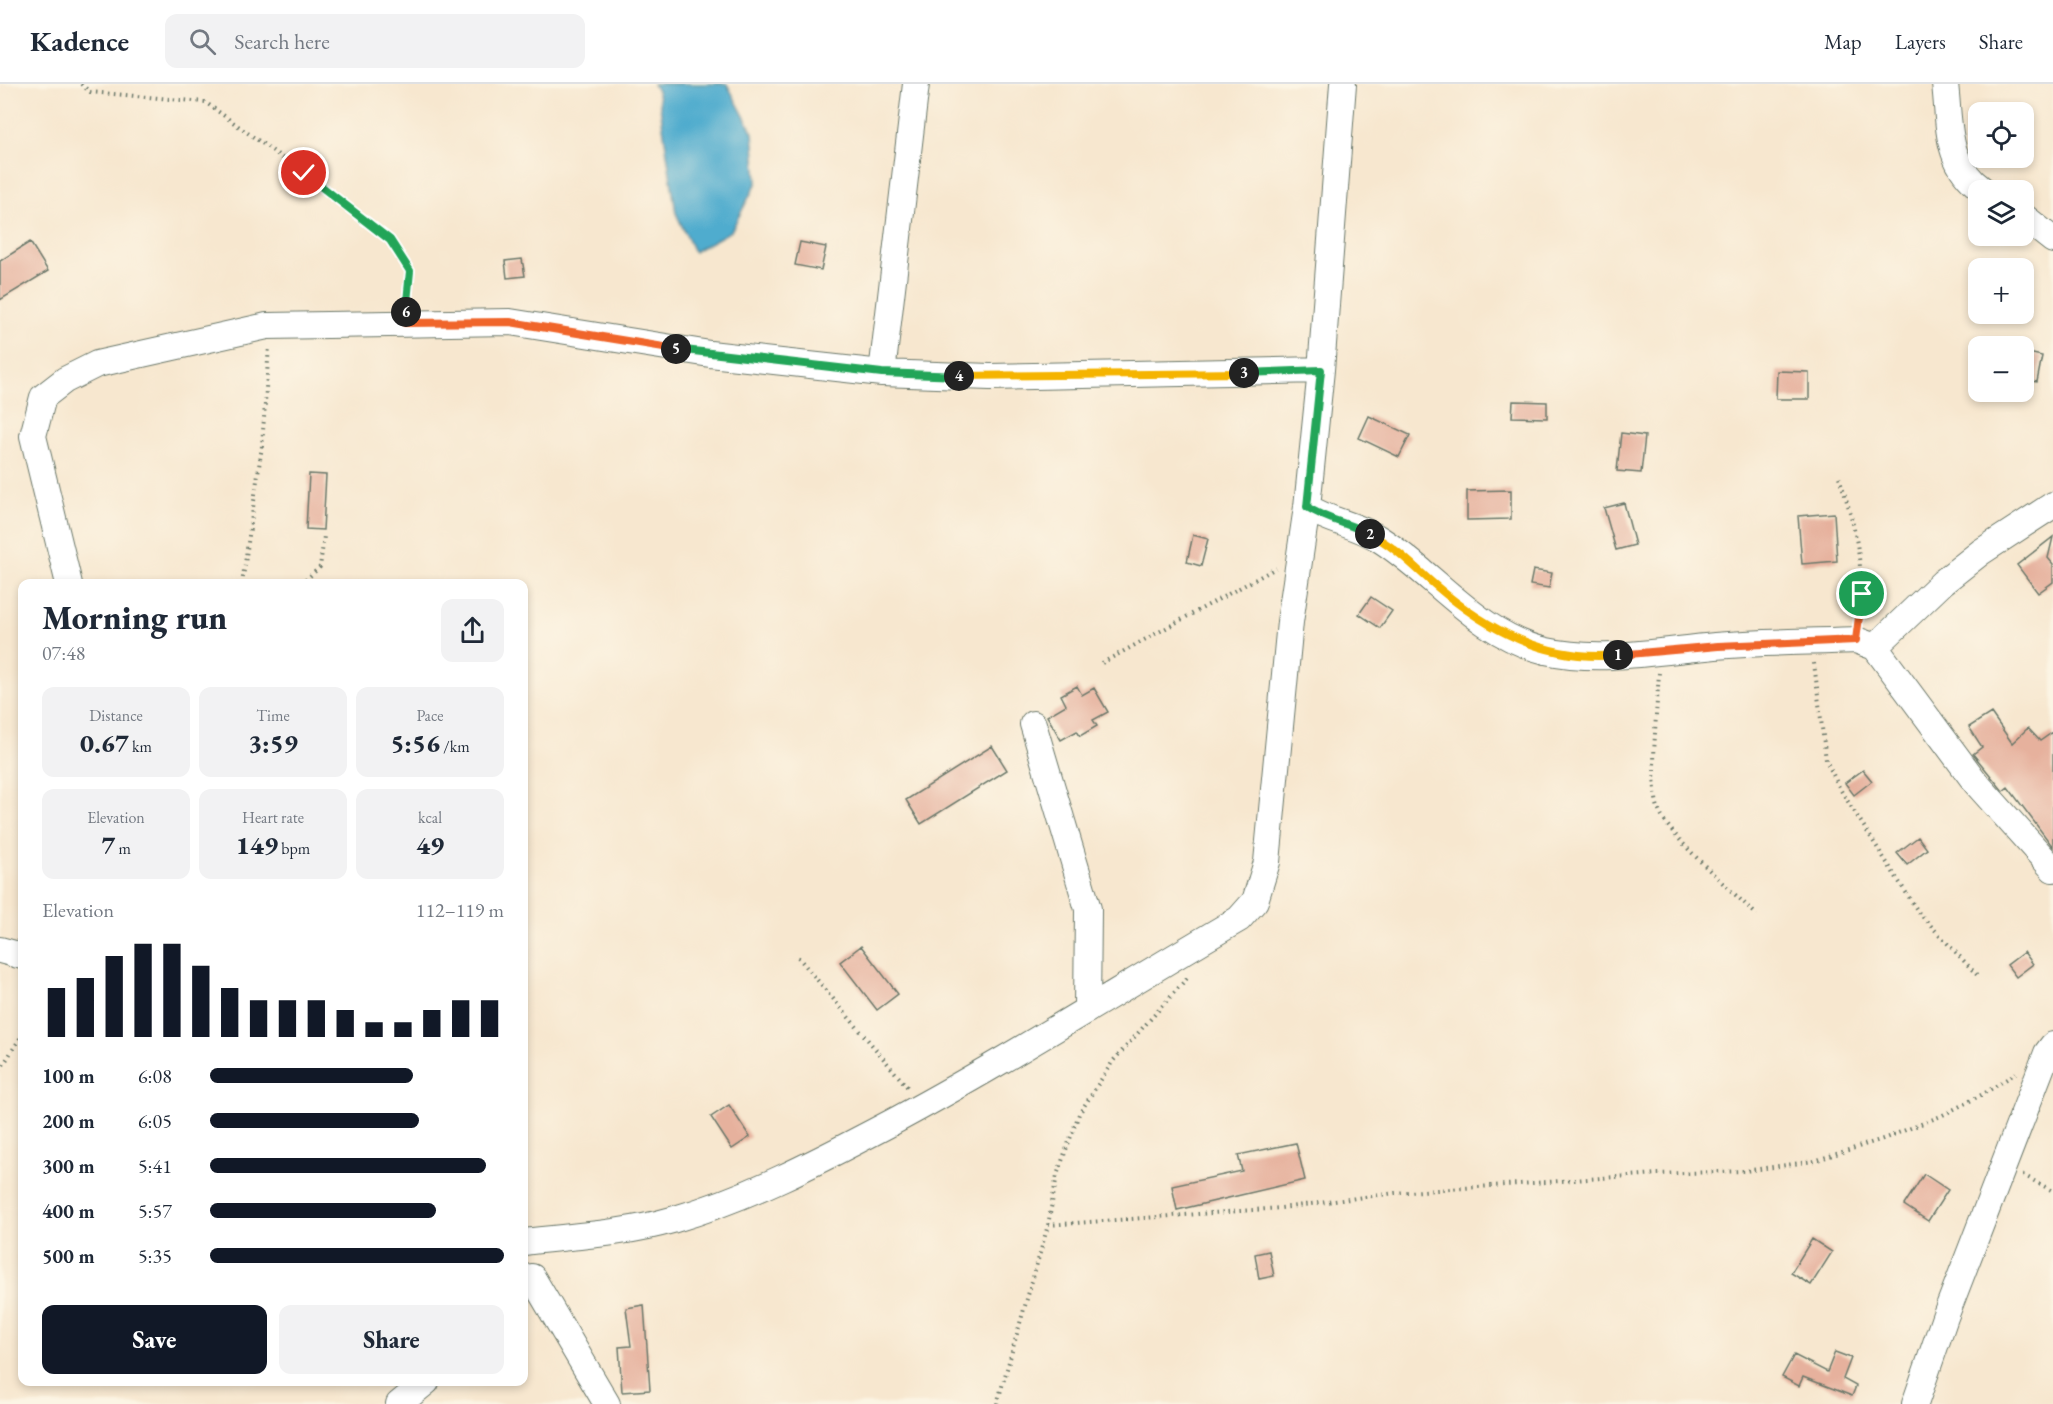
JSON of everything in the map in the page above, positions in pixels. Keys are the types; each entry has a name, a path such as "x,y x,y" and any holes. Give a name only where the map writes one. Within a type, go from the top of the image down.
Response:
{"street":[{"path":"882,373 916,84"},
{"path":"528,1242 625,1230 670,1221 760,1190 924,1105 1087,1010 1239,919 1255,901 1267,862 1290,622 1307,507 1321,370 1343,84"},
{"path":"1945,84 1954,159 1968,180"},
{"path":"2034,225 2053,240"},
{"path":"68,579 33,436 43,397 65,380 97,364 267,326 510,322 710,354 882,373 990,377 1321,370"},
{"path":"1307,507 1327,520 1355,526 1380,539 1472,614 1512,638 1547,651 1610,656 1811,642 1865,644 1958,570 2053,505"},
{"path":"1865,644 1976,783 2053,869"},
{"path":"1033,724 1088,909 1087,1010"},
{"path":"0,950 18,955"},
{"path":"1915,1404 2003,1164 2050,1049"},
{"path":"528,1283 607,1404"},
{"path":"399,1404 421,1386"}],"path":[{"path":"81,84 90,92 206,102 353,209 390,240 410,271 405,323"},
{"path":"243,579 262,446 270,337"},
{"path":"1839,477 1853,518 1859,556 1865,644"},
{"path":"307,579 320,567 324,536"},
{"path":"1102,663 1301,555"},
{"path":"1811,642 1826,760 1840,789 1919,913 1977,975"},
{"path":"1660,651 1656,728 1656,788 1659,811 1671,830 1757,915"},
{"path":"798,957 924,1105"},
{"path":"997,1404 1048,1225 1057,1174 1079,1114 1113,1061 1195,969"},
{"path":"0,1070 18,1041"},
{"path":"1048,1225 1281,1208 1395,1193 1618,1177 1745,1171 1814,1161 1883,1139 1941,1116 1985,1093 2050,1049"},
{"path":"2003,1164 2053,1191"}],"water":[{"path":"653,84 727,84 753,133 757,182 731,231 694,252 676,213 658,93"}],"building":[{"path":"30,242 48,271 0,300 0,261"},
{"path":"800,242 826,247 821,270 795,265"},
{"path":"522,259 525,276 507,278 505,261"},
{"path":"2034,354 2042,356 2037,382 2034,382"},
{"path":"1777,371 1809,372 1809,399 1776,399"},
{"path":"1513,401 1547,402 1547,418 1512,417"},
{"path":"1369,416 1410,435 1399,457 1359,438"},
{"path":"1621,433 1645,436 1641,473 1617,471"},
{"path":"309,474 326,475 323,530 306,529"},
{"path":"1511,490 1511,519 1467,520 1467,491"},
{"path":"1624,503 1635,545 1616,550 1604,508"},
{"path":"1834,513 1837,561 1802,564 1798,516"},
{"path":"1193,535 1208,539 1201,566 1187,562"},
{"path":"2053,537 2048,558 2053,564 2053,582 2038,593 2017,565"},
{"path":"1533,570 1552,573 1549,588 1530,585"},
{"path":"1371,597 1392,611 1380,628 1359,614"},
{"path":"1077,686 1082,695 1094,688 1108,712 1093,720 1097,726 1080,736 1077,731 1061,740 1047,716 1066,705 1061,695"},
{"path":"1991,713 2012,743 2028,728 2040,741 2053,732 2053,847 2008,787 2003,791 1973,754 1982,747 1969,727"},
{"path":"992,746 1007,770 921,824 906,800"},
{"path":"1863,770 1872,781 1854,795 1845,783"},
{"path":"1918,837 1927,849 1907,865 1897,853"},
{"path":"861,946 898,994 877,1010 840,962"},
{"path":"2024,952 2033,964 2016,977 2007,965"},
{"path":"729,1105 750,1137 732,1149 711,1117"},
{"path":"1296,1143 1305,1180 1177,1210 1172,1186 1242,1171 1238,1155"},
{"path":"1924,1174 1948,1190 1928,1221 1904,1205"},
{"path":"1812,1239 1832,1252 1811,1285 1791,1273"},
{"path":"1269,1251 1274,1276 1259,1279 1255,1254"},
{"path":"644,1305 650,1390 622,1392 619,1347 631,1346 626,1308"},
{"path":"1835,1352 1851,1358 1843,1379 1856,1386 1852,1396 1803,1377 1799,1386 1782,1377 1794,1355 1827,1372"}],"route":[{"path":"304,173 390,240 410,271 405,323 510,322 710,354 882,373 990,377 1321,370 1307,507 1327,520 1355,526 1380,539 1472,614 1512,638 1547,651 1610,656 1718,646 1856,640 1862,594"}]}
